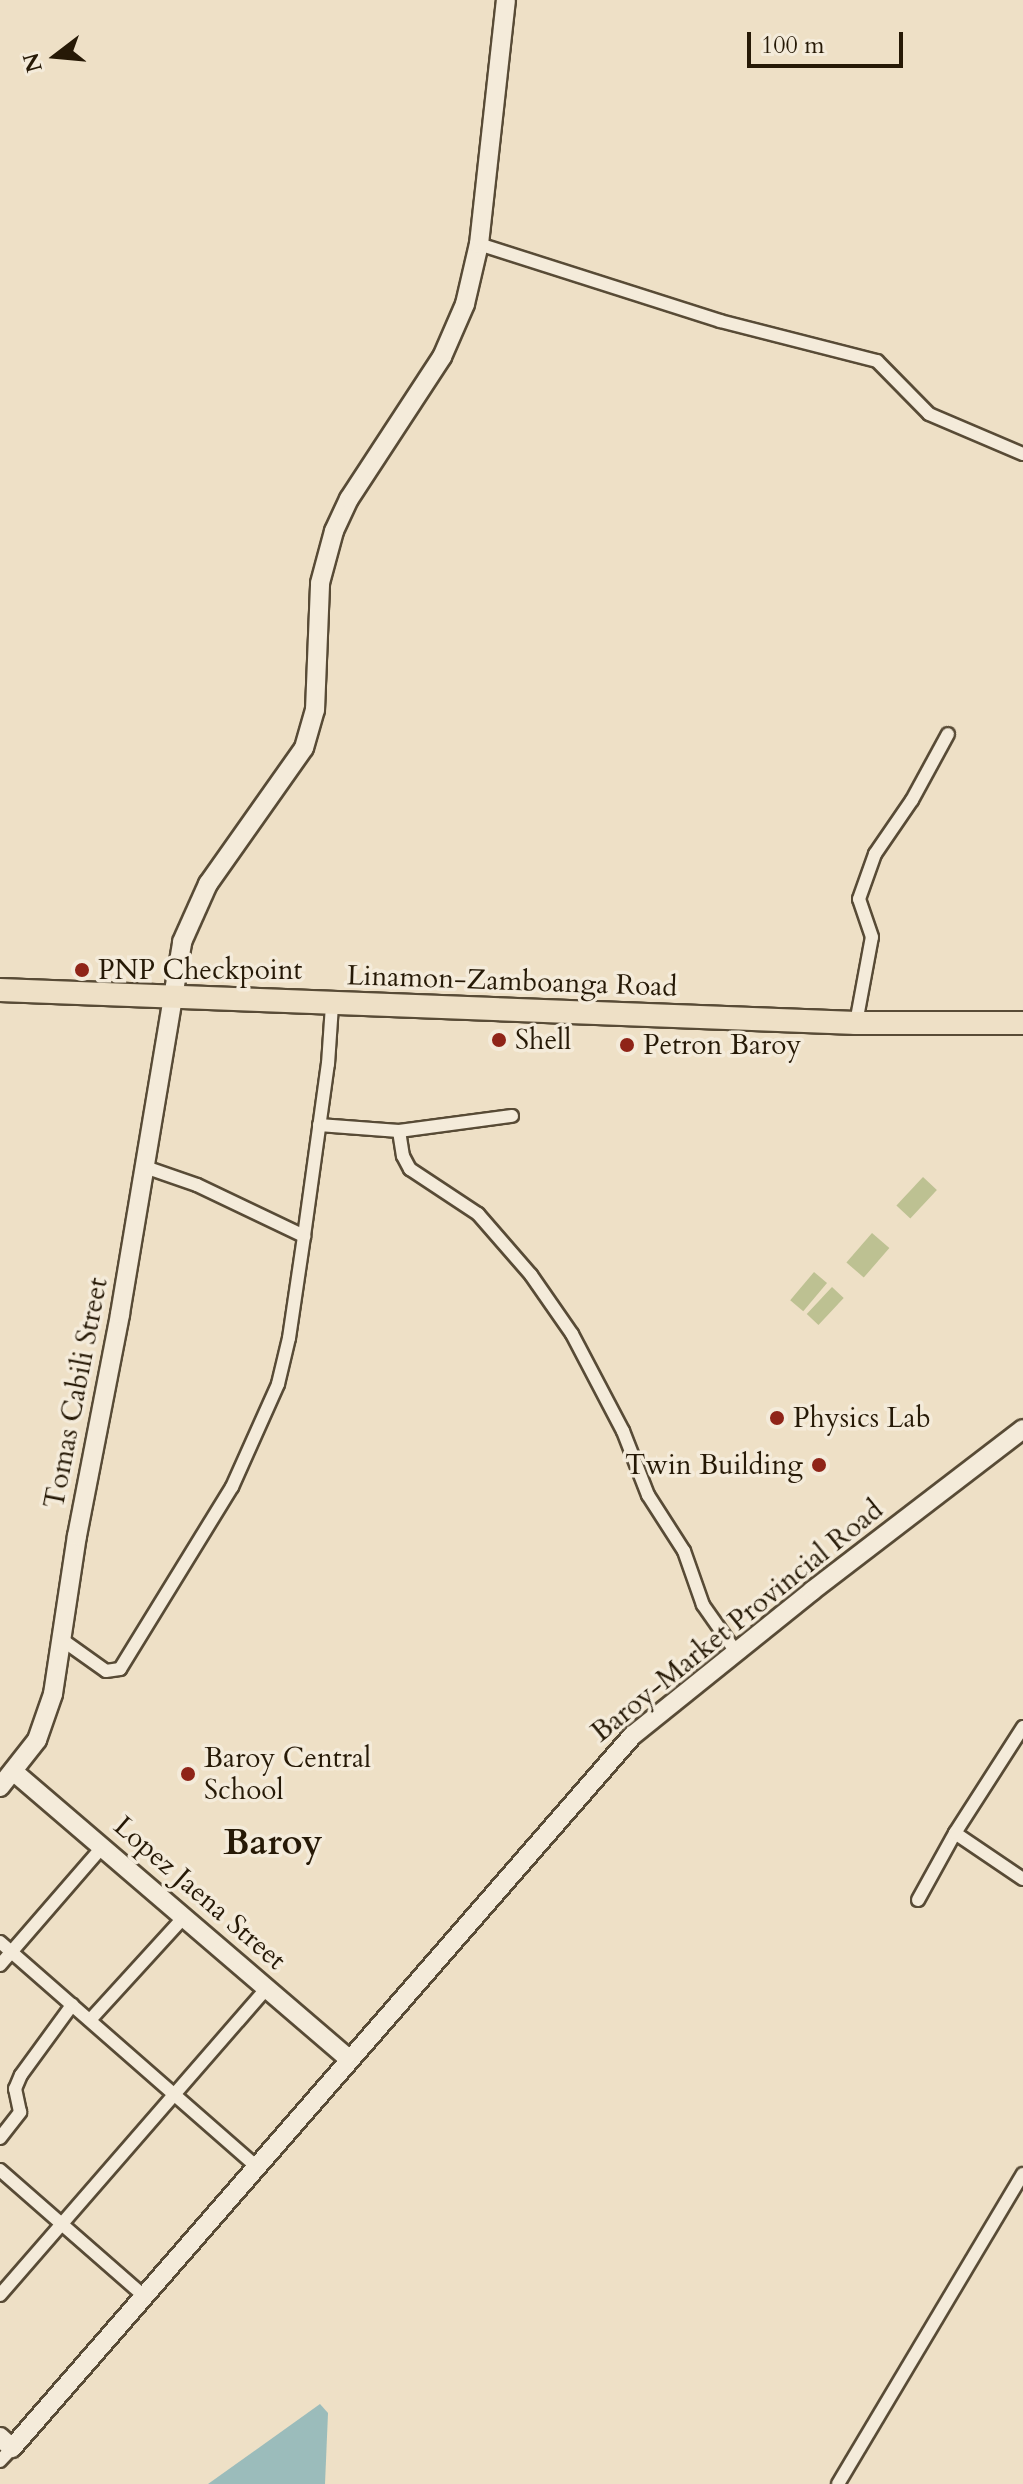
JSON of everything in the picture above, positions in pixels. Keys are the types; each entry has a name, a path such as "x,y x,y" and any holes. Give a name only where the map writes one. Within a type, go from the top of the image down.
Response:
{"highway":[{"name":"Linamon-Zamboanga Road","path":"0,990 856,1023 1023,1023"}],"street":[{"name":"Tomas Cabili Street","path":"0,1787 37,1740 47,1717 182,942 200,898 304,748 315,710 320,583 334,531 349,499 452,337 465,304 479,244 506,0"},
{"path":"479,244 720,321 877,361 929,414 1023,454"},
{"path":"856,1023 872,937 859,899 875,854 912,800 948,734"},
{"path":"61,1639 106,1671 120,1669 232,1487 278,1384 304,1236 332,1005"},
{"path":"319,1125 399,1131 512,1116"},
{"path":"399,1131 410,1169 478,1214 531,1275 572,1334 623,1431 648,1495 684,1551 703,1605 736,1652"},
{"path":"145,1167 197,1185 304,1236"},
{"name":"Baroy-Market Provincial Road","path":"4,2449 144,2296 633,1735 1023,1429"},
{"path":"918,1900 955,1833 1023,1727"},
{"name":"Lopez Jaena Street","path":"13,1771 349,2059"},
{"path":"955,1833 1023,1879"},
{"path":"0,1965 103,1846"},
{"path":"90,2020 185,1916"},
{"path":"0,1942 256,2166"},
{"path":"0,2295 267,1988"},
{"path":"0,2138 20,2112 15,2089 21,2075 72,2005"},
{"path":"0,2170 144,2296"},
{"path":"838,2484 1023,2174"}],"green space":[{"path":"923,1177 937,1190 910,1218 896,1206"},
{"path":"872,1233 889,1248 864,1278 846,1262"},
{"path":"814,1272 827,1283 803,1311 790,1300"},
{"path":"832,1287 844,1298 818,1325 807,1314"}],"water":[{"path":"320,2404 328,2413 325,2484 208,2484"}],"place":[{"name":"PNP Checkpoint","path":"82,970"},
{"name":"Shell","path":"499,1040"},
{"name":"Petron Baroy","path":"627,1045"},
{"name":"Physics Lab","path":"777,1418"},
{"name":"Twin Building","path":"819,1465"},
{"name":"Baroy Central School","path":"188,1774"}],"district":[{"name":"Baroy","path":"273,1843"}]}
